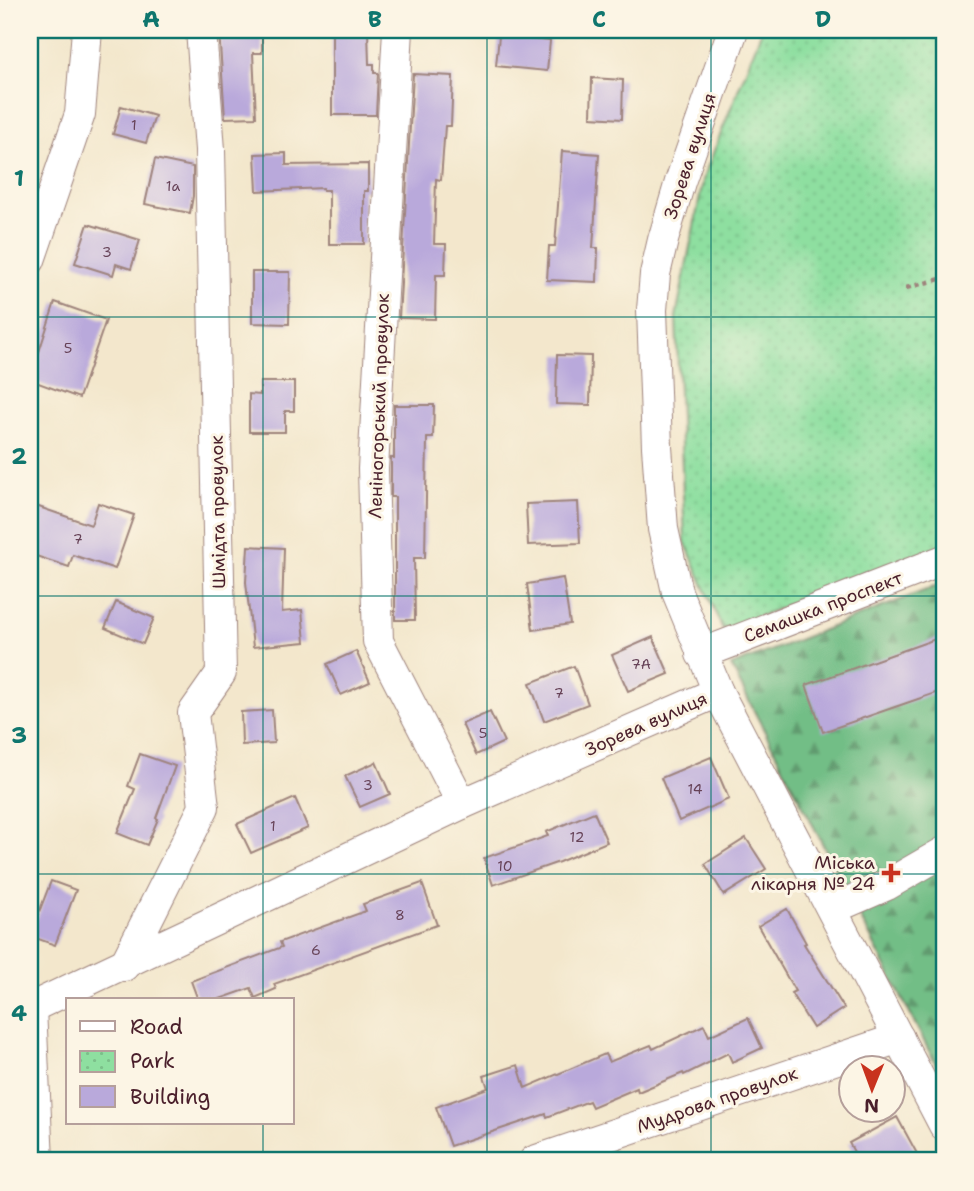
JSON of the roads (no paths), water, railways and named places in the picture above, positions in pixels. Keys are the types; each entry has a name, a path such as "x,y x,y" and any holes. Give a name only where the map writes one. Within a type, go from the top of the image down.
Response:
{"street":[{"path":"30,260 80,114 87,30"},
{"name":"Шмідта провулок","path":"124,966 204,807 193,713 221,673 210,150 201,30"},
{"name":"Леніногорський провулок","path":"398,30 373,470 378,641 463,804"},
{"name":"Зорева вулиця","path":"30,1008 463,804 718,692 677,592 663,529 652,310 655,274 663,240 680,182 733,30"},
{"name":"Семашка проспект","path":"701,654 944,560"},
{"path":"718,692 944,1125"},
{"path":"832,909 887,885 944,852"},
{"path":"30,1008 38,1161"},
{"name":"Мудрова провулок","path":"534,1161 899,1038"}],"place":[{"name":"Міська лікарня № 24","path":"891,873"}]}
